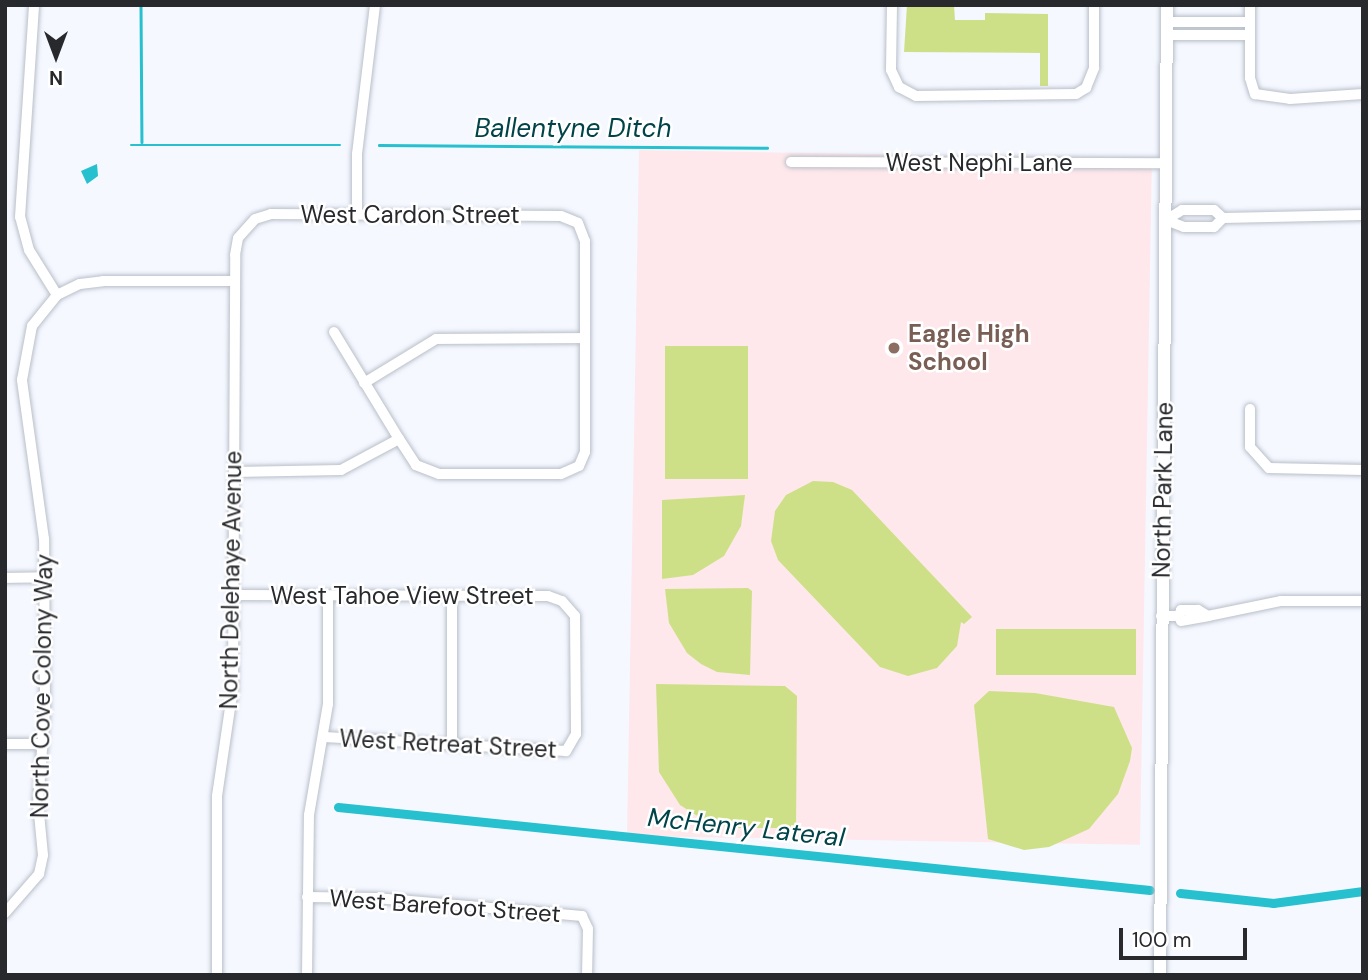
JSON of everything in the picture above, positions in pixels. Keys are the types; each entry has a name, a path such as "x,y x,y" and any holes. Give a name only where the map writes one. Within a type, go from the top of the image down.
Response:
{"street":[{"path":"34,5 20,217 29,250 57,295 80,284 103,281 235,281"},
{"path":"358,214 358,154 374,5"},
{"path":"892,5 891,71 899,87 916,96 1065,96 1086,88 1094,68 1094,5"},
{"name":"North Park Lane","path":"1160,975 1167,5"},
{"path":"1250,5 1250,78 1255,94 1290,99 1363,94"},
{"path":"1167,28 1250,22"},
{"path":"1167,28 1250,35"},
{"name":"West Nephi Lane","path":"791,162 1166,163"},
{"path":"1166,220 1182,210 1214,210 1223,218 1363,215"},
{"name":"West Cardon Street","path":"244,228 271,214 561,216 578,223 585,241 585,338"},
{"path":"1166,220 1184,227 1214,227 1223,218"},
{"name":"North Delehaye Avenue","path":"217,975 217,796 233,688 235,281 238,238 244,228"},
{"name":"North Cove Colony Way","path":"5,913 42,865 38,803 42,744 43,529 22,380 32,326 57,295"},
{"path":"334,332 364,383 398,439 416,465 439,474 561,474 579,466 585,452 585,338 436,339 364,383"},
{"path":"1250,409 1250,447 1260,462 1276,470 1363,470"},
{"path":"234,472 341,470 398,439"},
{"path":"5,578 44,577"},
{"name":"West Tahoe View Street","path":"234,595 548,596 567,605 576,624 576,734 571,747"},
{"path":"307,975 309,815 324,737 328,596"},
{"path":"452,596 452,746"},
{"path":"1161,616 1180,616 1181,621 1281,601 1363,601"},
{"name":"West Retreat Street","path":"324,737 556,754 571,747"},
{"path":"5,744 42,744"},
{"name":"West Barefoot Street","path":"307,897 376,898 582,916 588,929 587,975"}],"shaded area":[{"name":"Eagle High School","path":"639,150 1152,159 1140,845 627,836"}],"green space":[{"path":"907,5 954,5 955,20 985,20 985,13 1048,14 1048,86 1040,86 1040,53 904,52"},
{"path":"665,346 748,346 748,479 665,479"},
{"path":"813,481 833,482 852,490 972,617 964,624 961,622 957,646 937,668 908,676 880,667 778,560 771,541 775,511 786,495"},
{"path":"745,495 741,526 724,556 693,575 662,579 662,500"},
{"path":"748,588 752,591 750,675 717,672 687,653 669,623 665,589"},
{"path":"996,629 1136,629 1136,675 996,675"},
{"path":"656,684 785,686 797,696 796,828 733,828 699,817 680,805 659,772"},
{"path":"989,691 1035,693 1114,707 1132,748 1130,761 1118,794 1089,829 1049,847 1024,850 988,839 974,705"}],"water":[{"path":"97,164 98,176 87,184 81,171"}],"waterway":[{"path":"141,5 142,142"},
{"name":"Ballentyne Ditch","path":"131,145 340,145"},
{"name":"Ballentyne Ditch","path":"379,145 767,148"},
{"name":"McHenry Lateral","path":"338,807 1150,890"},
{"name":"McHenry Lateral","path":"1180,893 1273,903 1363,891"}],"place":[{"name":"Eagle High School","path":"894,348"}]}
